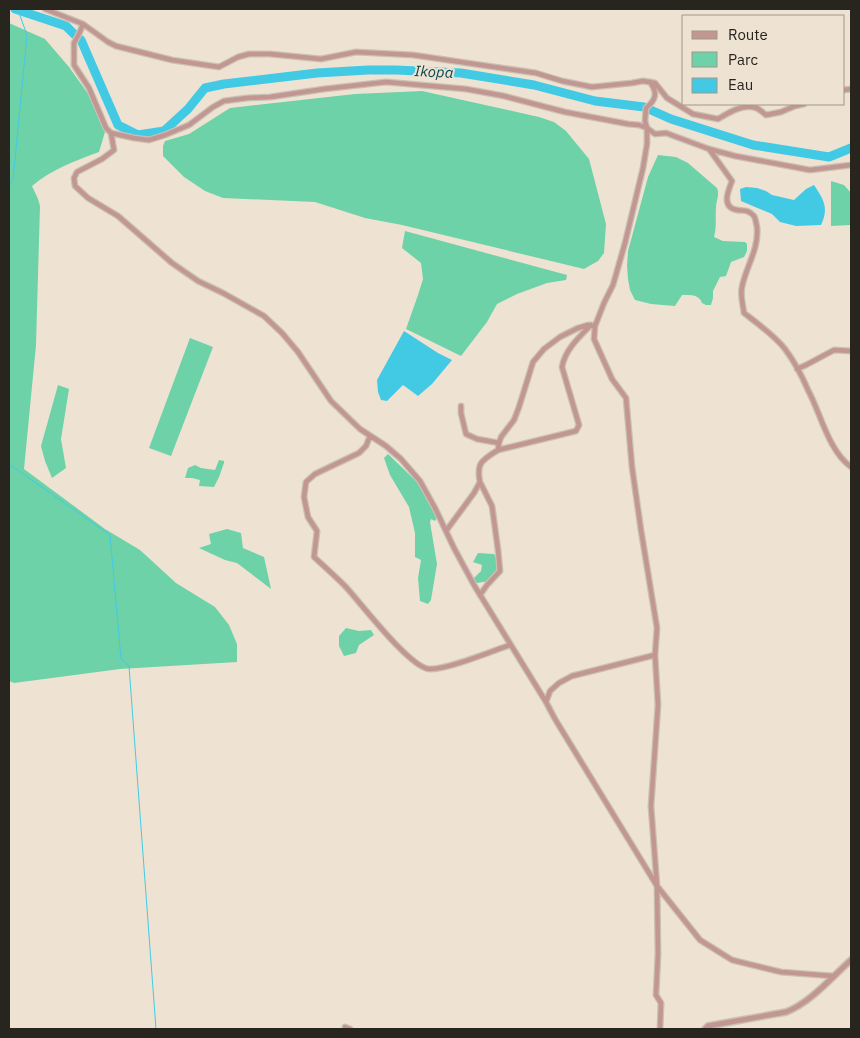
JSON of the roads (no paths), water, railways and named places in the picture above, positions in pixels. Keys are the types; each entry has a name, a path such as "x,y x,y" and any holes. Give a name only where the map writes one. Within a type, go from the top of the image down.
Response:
{"street":[{"path":"45,9 83,24 116,46 172,60 219,67 238,57 249,54 321,59 356,52 413,55 536,73 592,87 643,81 655,83 667,98 693,114 718,118 742,108 755,107 766,115 782,112 800,105"},
{"path":"83,24 74,43 74,65 89,88 106,128 111,133 134,138 149,140 165,135 189,125 224,101 386,82 466,89 504,96 565,112 639,125 655,134 666,133 709,149 735,156 810,170 851,166"},
{"path":"480,595 500,571 492,506 480,482 479,466 485,458 498,450 576,431 579,425 562,367 563,359 578,337 593,326 613,285 643,168 647,144 646,108 652,103 655,96 654,87 650,82"},
{"path":"655,96 657,93 663,93"},
{"path":"111,133 114,150 102,159 77,172 74,178 75,186 88,198 118,216 172,263 198,281 264,316 298,352 331,401 360,429 386,446 401,459 420,481 480,595 555,719 657,886 700,940 732,960 781,972 833,976"},
{"path":"709,149 732,181 726,199 730,207 744,210 756,220 758,238 742,287 744,313 784,348 809,391 834,447 851,467"},
{"path":"498,450 502,437 514,420 533,362 544,349 560,337 578,328 588,325 593,326"},
{"path":"593,326 594,339 612,379 626,398 632,467 657,628 655,655 658,705 651,806 657,886 658,954 656,995 661,1004 660,1029"},
{"path":"797,369 834,350 851,351"},
{"path":"461,406 466,434 477,439 499,443"},
{"path":"370,436 366,446 359,453 315,474 306,482 304,497 308,517 317,530 314,557 362,604 376,623 416,663 428,669 456,664 510,644"},
{"path":"446,530 480,482"},
{"path":"546,702 550,691 559,683 572,676 655,655"},
{"path":"705,1029 708,1026 786,1012 796,1008 851,960"}],"water":[{"path":"814,185 825,209 821,225 796,226 780,222 772,214 741,201 740,189 746,187 757,188 772,195 794,200 806,189"},
{"path":"404,331 452,360 432,384 418,396 403,385 387,401 381,400 377,380"}],"waterway":[{"name":"Ikopa","path":"15,9 66,26 74,34"},
{"path":"9,186 13,180 27,35 18,10"},
{"name":"Ikopa","path":"81,40 118,125 138,135 164,131 188,109 205,88 317,73 396,70 461,73 534,85 595,101 644,107 671,119 753,145 829,157 851,148"},
{"path":"9,464 110,535 121,659 129,666 156,1029"}]}
